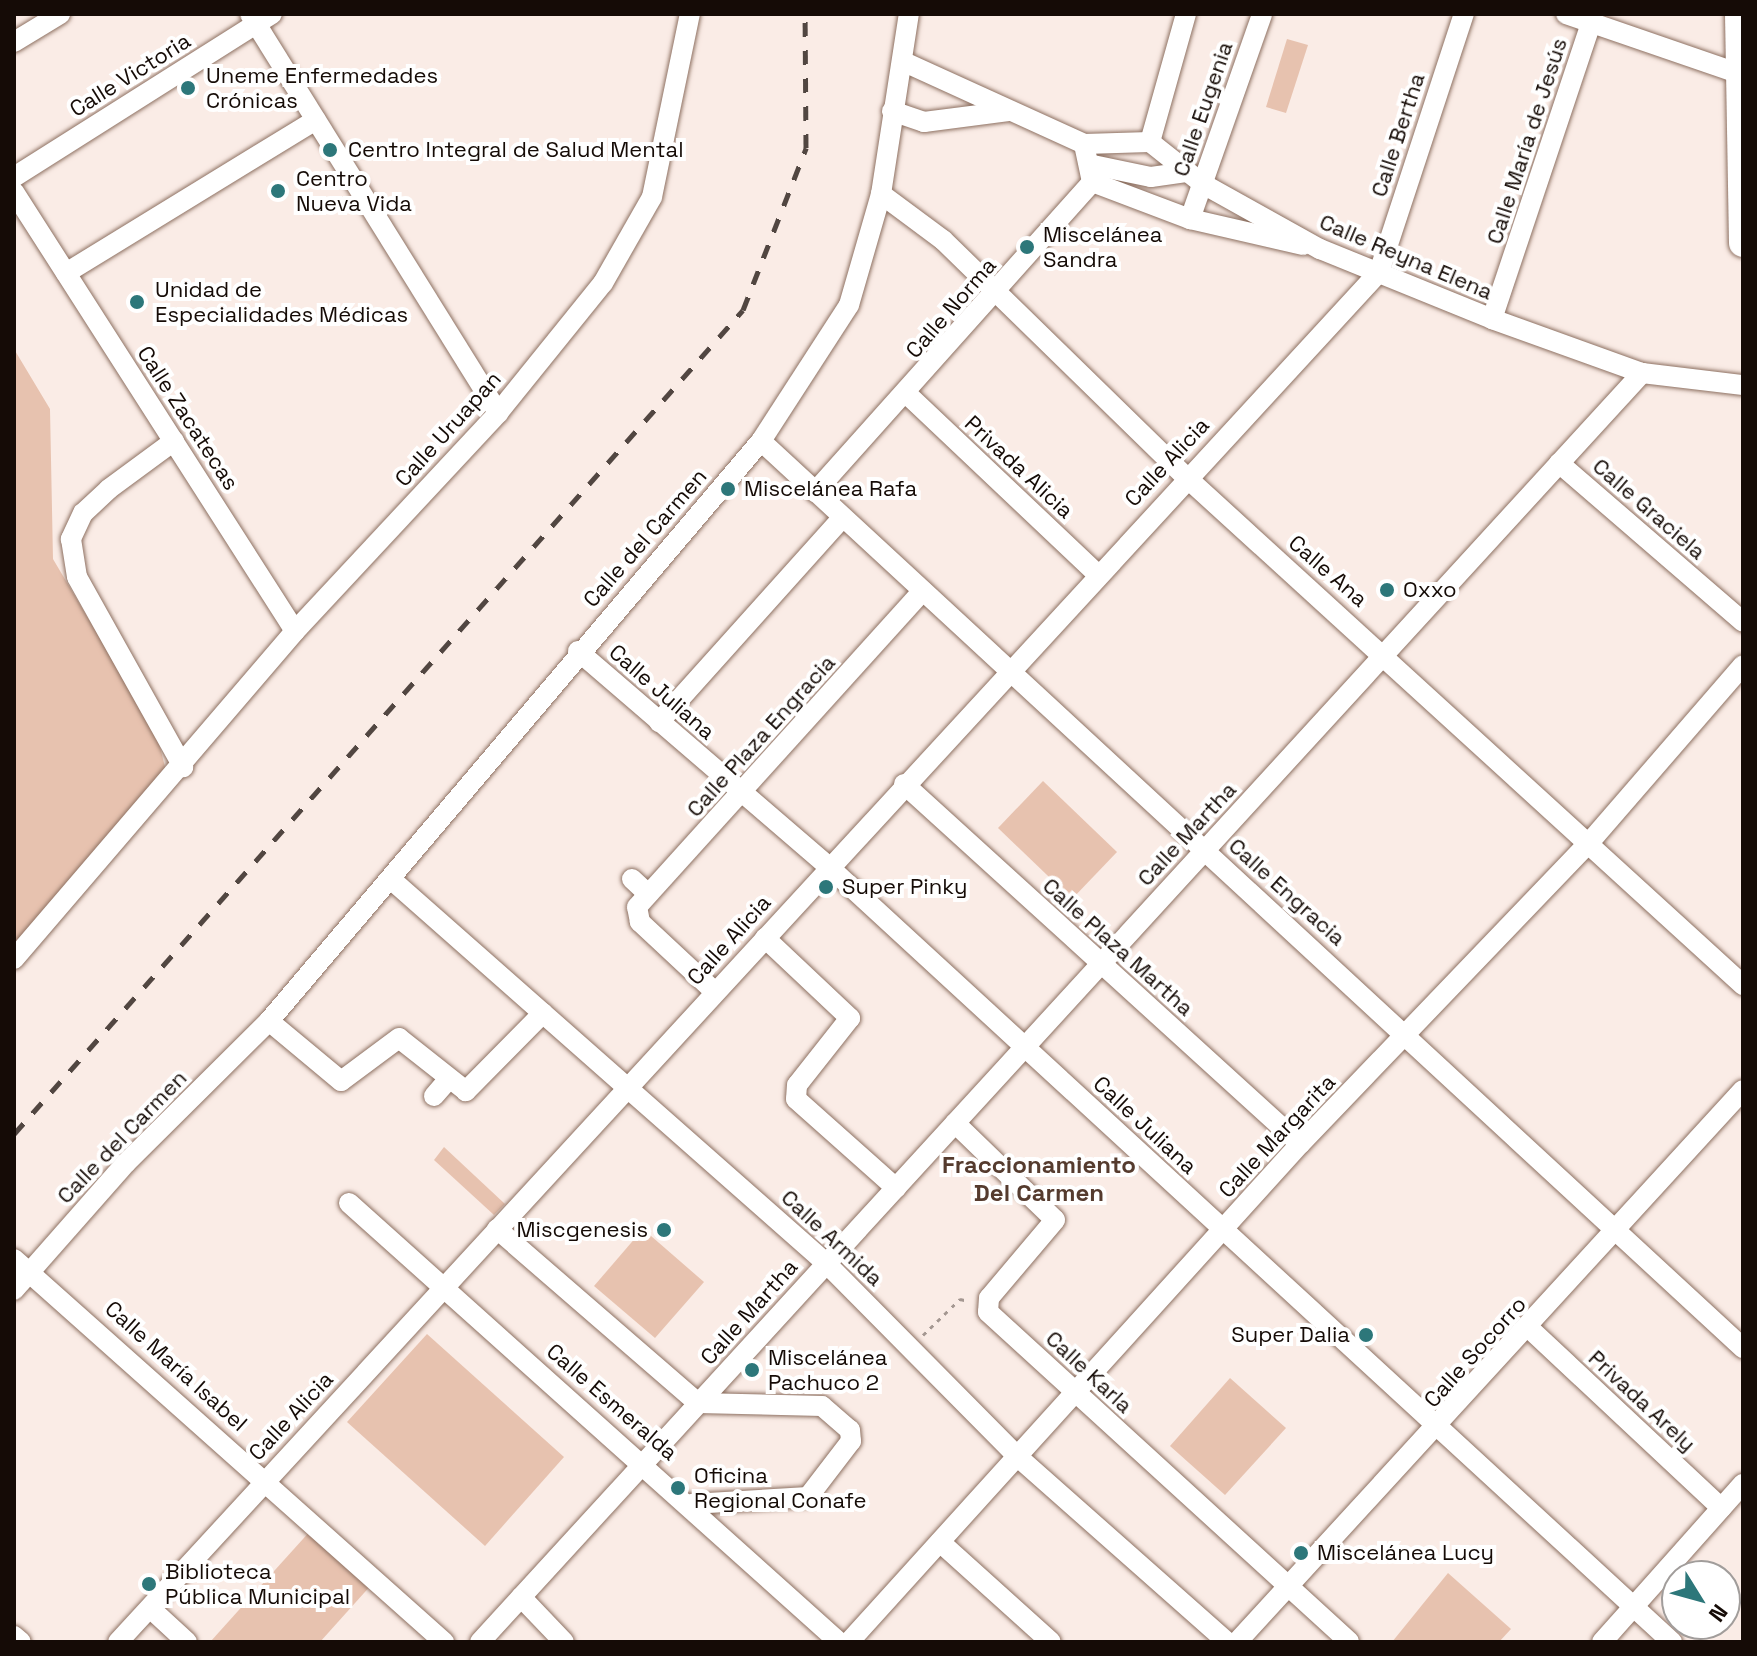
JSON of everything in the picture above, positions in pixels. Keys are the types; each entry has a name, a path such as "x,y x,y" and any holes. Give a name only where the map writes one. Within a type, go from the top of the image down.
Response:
{"street":[{"path":"14,42 60,14"},
{"name":"Calle Uruapan","path":"14,959 139,820 295,631 498,413 603,283 652,197 690,14"},
{"name":"Calle del Carmen","path":"14,1290 23,1264 270,1020 393,881 578,651 761,441 849,305 881,194 909,14"},
{"path":"902,61 1084,144 1150,142 1186,14"},
{"name":"Calle Eugenia","path":"1190,219 1195,178 1262,14"},
{"name":"Calle Bertha","path":"1379,272 1464,14"},
{"path":"1566,14 1740,76"},
{"path":"1739,14 1743,243"},
{"path":"259,17 316,120 498,413"},
{"name":"Calle Victoria","path":"14,177 259,17"},
{"name":"Calle María de Jesús","path":"1492,319 1551,169 1591,23"},
{"path":"892,111 924,122 1012,111"},
{"path":"66,273 316,120"},
{"name":"Calle Reyna Elena","path":"1150,142 1195,178 1320,249 1492,319 1642,373"},
{"path":"1084,144 1093,174 1190,219 1320,249"},
{"path":"1093,174 1195,178"},
{"name":"Calle Norma","path":"815,492 908,395 1093,174"},
{"name":"Calle Zacatecas","path":"14,192 295,631"},
{"name":"Calle Ana","path":"881,194 943,240 1186,477 1385,653 1743,985"},
{"name":"Calle Alicia","path":"118,1642 765,938 827,865 1379,272"},
{"path":"1642,373 1743,385"},
{"name":"Calle Martha","path":"480,1642 1642,373"},
{"name":"Privada Alicia","path":"908,395 1097,574"},
{"path":"174,441 100,497 71,539 77,577 183,767"},
{"name":"Calle Engracia","path":"761,441 1006,671 1408,1035 1743,1348"},
{"name":"Calle Graciela","path":"1559,463 1743,622"},
{"path":"659,722 842,518"},
{"name":"Calle Plaza Engracia","path":"715,992 636,912 648,894 923,591"},
{"name":"Calle Juliana","path":"578,651 827,865 1672,1642"},
{"name":"Calle Margarita","path":"849,1642 1300,1144 1408,1035 1589,843 1743,665"},
{"name":"Calle Plaza Martha","path":"904,784 1300,1144"},
{"path":"632,879 648,894"},
{"name":"Calle Armida","path":"393,881 826,1263 1018,1457 1227,1642"},
{"path":"765,938 850,1018 797,1085 796,1099 896,1188"},
{"path":"270,1020 341,1081 399,1038 449,1079 472,1088 543,1013"},
{"path":"434,1096 449,1079"},
{"name":"Calle Socorro","path":"1237,1642 1530,1329 1743,1090"},
{"path":"955,1123 1055,1220 986,1305"},
{"name":"Calle Esmeralda","path":"349,1203 691,1504 839,1642"},
{"path":"497,1229 698,1403 822,1406 852,1435 808,1497 691,1504"},
{"name":"Calle María Isabel","path":"23,1264 444,1642"},
{"name":"Calle Karla","path":"986,1305 1075,1392 1349,1642"},
{"name":"Privada Arely","path":"1530,1329 1721,1508"},
{"path":"1602,1642 1743,1484"},
{"path":"940,1542 1051,1642"},
{"path":"521,1597 564,1642"},
{"path":"150,1608 187,1642"},
{"path":"14,1636 21,1642"}],"path":[{"path":"912,1347 960,1299 986,1305"}],"shaded area":[{"path":"1287,39 1308,45 1286,113 1266,107"},
{"path":"14,349 50,409 53,559 157,735 167,775 14,948"},
{"path":"1043,781 1117,852 1072,899 998,828"},
{"path":"444,1147 505,1204 494,1215 434,1160"},
{"path":"643,1229 704,1282 655,1338 594,1286"},
{"path":"427,1334 564,1457 485,1546 347,1422"},
{"path":"1230,1378 1286,1428 1225,1495 1170,1446"},
{"path":"312,1529 373,1583 320,1642 211,1641"},
{"path":"1448,1573 1511,1629 1499,1642 1392,1642"}],"railway":[{"path":"14,1134 743,310 806,148 805,14"}],"place":[{"name":"Uneme Enfermedades Crónicas","path":"188,88"},
{"name":"Centro Integral de Salud Mental","path":"330,150"},
{"name":"Centro Nueva Vida","path":"278,191"},
{"name":"Miscelánea Sandra","path":"1027,247"},
{"name":"Unidad de Especialidades Médicas","path":"137,302"},
{"name":"Miscelánea Rafa","path":"728,489"},
{"name":"Oxxo","path":"1387,590"},
{"name":"Super Pinky","path":"826,887"},
{"name":"Miscgenesis","path":"664,1230"},
{"name":"Super Dalia","path":"1366,1335"},
{"name":"Miscelánea Pachuco 2","path":"752,1370"},
{"name":"Oficina Regional Conafe","path":"678,1488"},
{"name":"Miscelánea Lucy","path":"1301,1553"},
{"name":"Biblioteca Pública Municipal","path":"149,1584"}],"district":[{"name":"Fraccionamiento Del Carmen","path":"1039,1179"}]}
